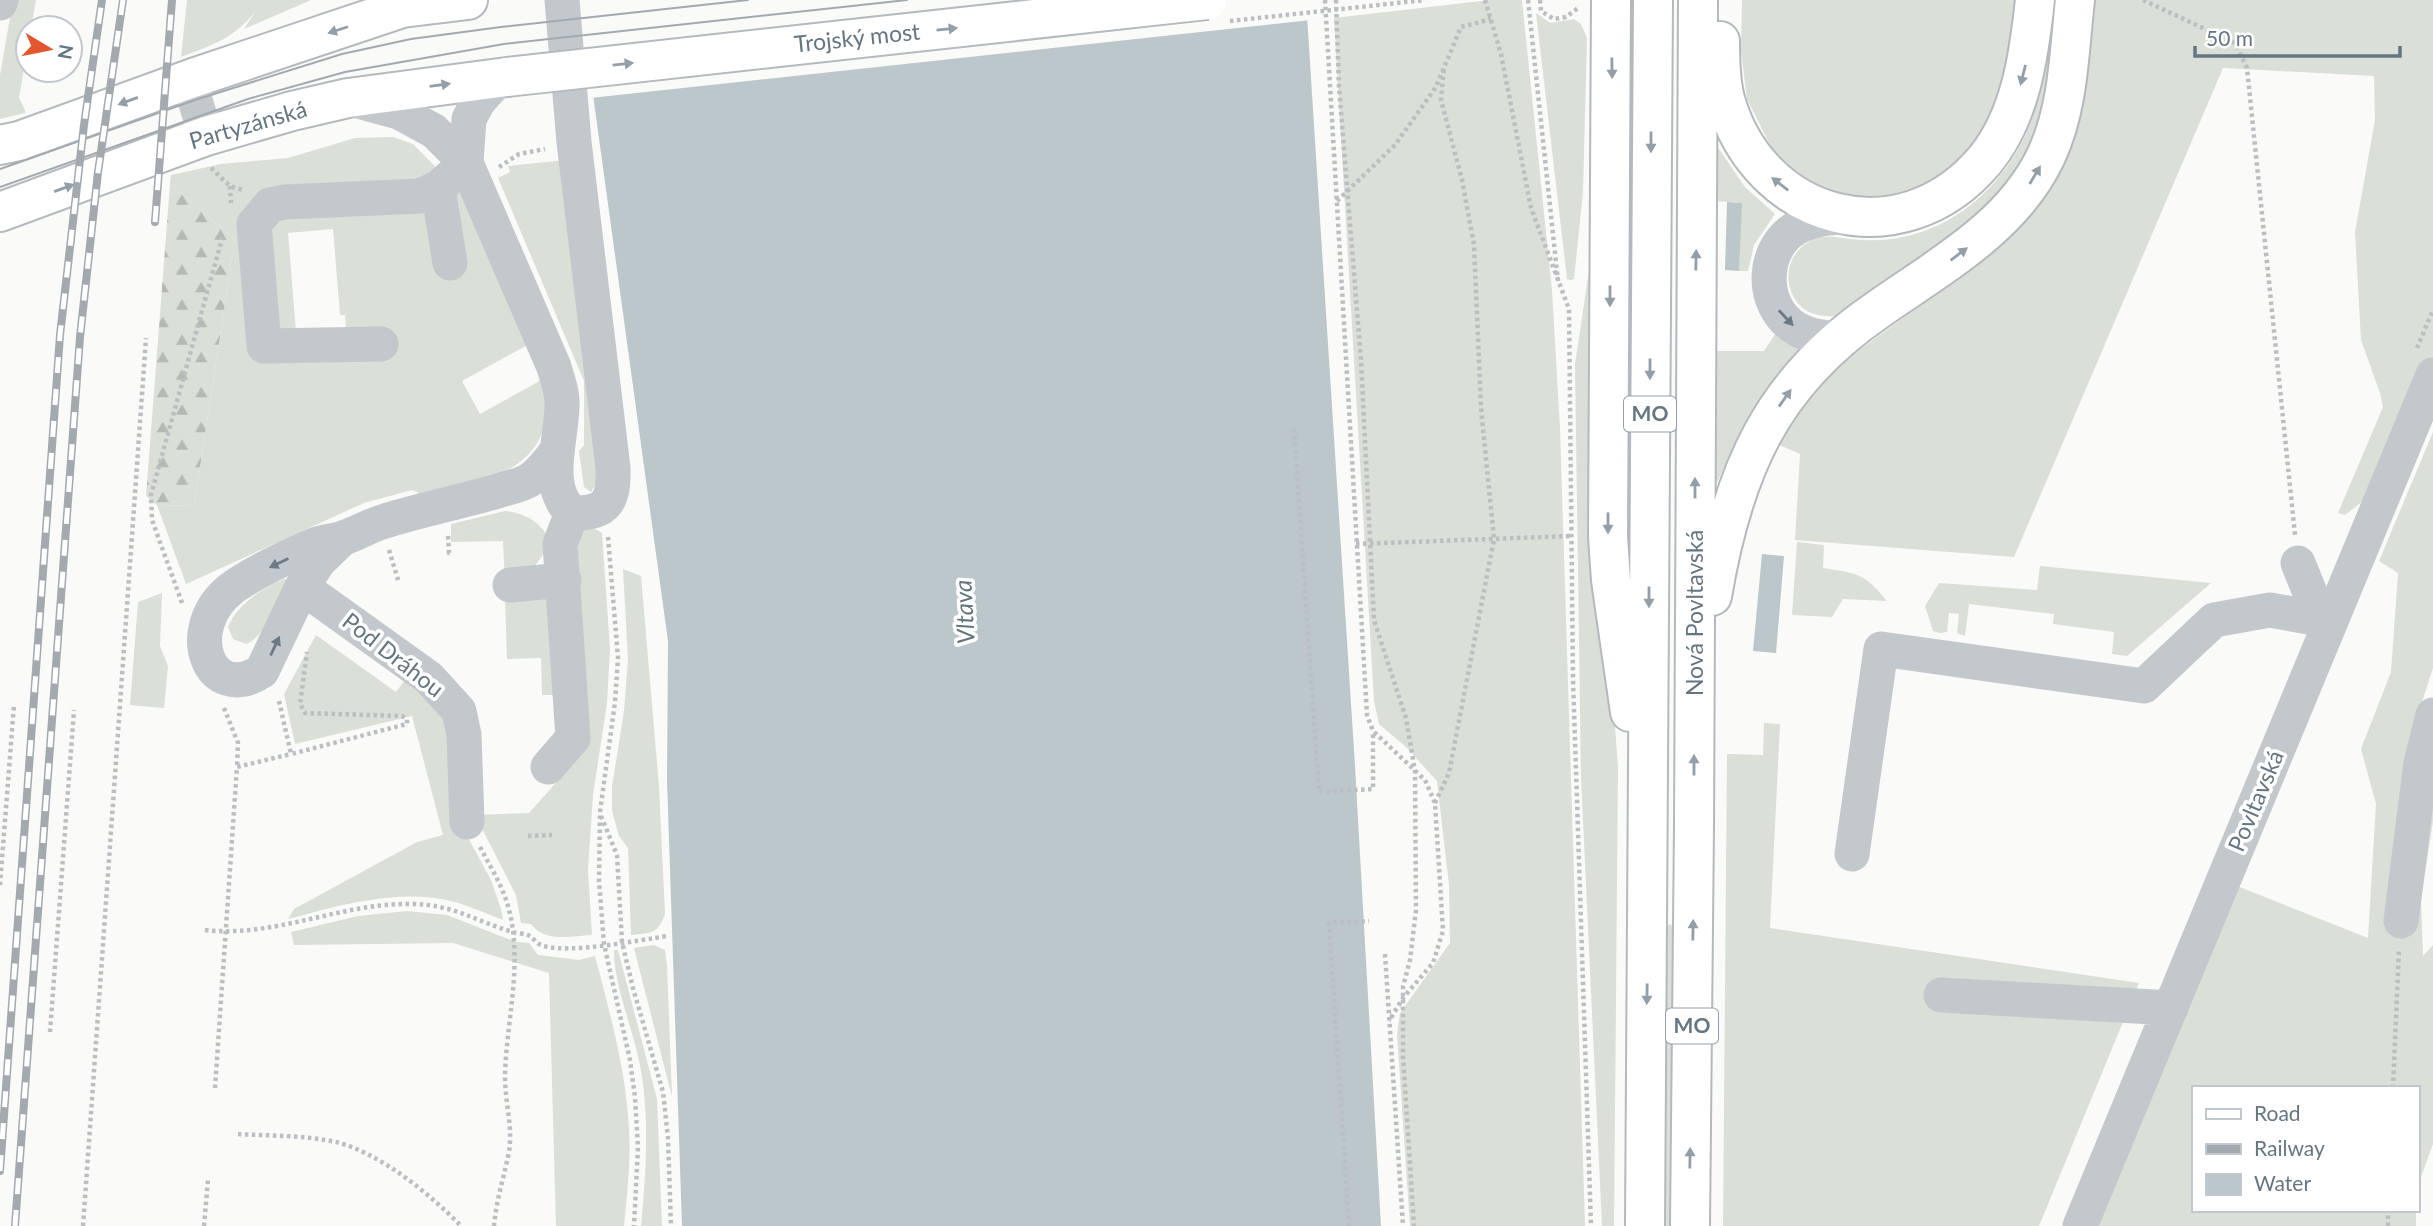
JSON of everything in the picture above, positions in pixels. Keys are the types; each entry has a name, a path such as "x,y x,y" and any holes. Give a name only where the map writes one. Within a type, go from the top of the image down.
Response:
{"main road":[{"path":"0,145 19,141 193,78 402,8 459,0"},
{"name":"Trojský most","path":"503,77 1207,0"},
{"path":"1611,0 1608,537 1618,633 1648,828"},
{"name":"Nová Povltavská","path":"1645,1226 1653,0"},
{"name":"Nová Povltavská","path":"1690,1226 1698,0"},
{"path":"1719,0 1720,63 1725,98 1736,127 1767,173 1805,202 1855,217 1883,218 1915,211 1944,197 1967,180 1987,158 2017,100 2026,63 2034,3"},
{"path":"1694,703 1719,558 1739,486 1768,424 1808,367 1874,312 1959,255 1992,228 2031,183 2046,157 2064,104 2075,0"},
{"name":"Partyzánská","path":"0,212 206,151 292,111 348,98 503,77"}],"street":[{"path":"548,767 573,738 561,544 587,511 609,499 614,486 574,142 562,0"},
{"path":"503,77 478,102 469,120 479,167 554,367 562,401 556,452 558,488 565,505 587,511"},
{"path":"193,78 206,151"},
{"path":"1651,82 1697,79"},
{"path":"348,98 399,112 434,131 479,167"},
{"path":"382,344 264,345 254,224 270,205 285,202 421,197 479,167"},
{"path":"438,188 450,263"},
{"path":"1839,339 1811,336 1796,328 1782,316 1758,279 1783,238 1800,225 1822,218 1855,217"},
{"name":"Povltavská","path":"2080,1226 2171,1008 2324,620 2433,375"},
{"path":"343,538 319,561 302,587 261,671 251,678 239,679 217,672 204,651 204,634 208,619 219,600 232,589 317,544 343,538 381,522 529,480 556,452"},
{"path":"2298,564 2324,620"},
{"path":"510,585 564,580"},
{"name":"Pod Dráhou","path":"302,587 429,678 458,711 464,735 467,822"},
{"path":"1853,854 1881,649 2144,686 2214,620 2270,610 2324,620"},
{"path":"2401,921 2421,763 2433,715"},
{"path":"1941,995 2171,1008"}],"path":[{"path":"1325,0 1367,715 1373,731 1424,780 1435,803 1443,931 1433,963 1403,998 1390,1021"},
{"path":"1336,0 1347,192 1361,360 1374,620 1406,718 1415,771 1416,909 1410,960 1403,987 1403,1055 1414,1226"},
{"path":"1485,0 1501,54 1531,208 1559,289 1569,309 1573,679 1591,1226"},
{"path":"1528,0 1559,289"},
{"path":"1540,0 1541,11 1549,18 1566,17"},
{"path":"2144,0 2235,43 2247,68 2298,564"},
{"path":"1337,202 1395,145 1436,87 1461,27 1491,19"},
{"path":"1435,803 1449,773 1494,539 1482,408 1474,245 1462,180 1441,100 1444,67"},
{"path":"479,167 574,142"},
{"path":"206,151 216,171 230,186 263,197 270,205"},
{"path":"229,209 230,186"},
{"path":"177,588 152,520 151,495 224,230"},
{"path":"83,1226 146,338"},
{"path":"1294,429 1319,792 1373,789 1373,731"},
{"path":"587,511 613,573 618,658 615,702 600,812 599,881 604,944 630,1060 635,1097 638,1147 634,1226"},
{"path":"1356,544 1570,536"},
{"path":"386,539 400,583"},
{"path":"448,539 451,553"},
{"path":"237,767 407,724 407,719 402,716 304,713 300,704 307,657 306,644"},
{"path":"279,701 291,754"},
{"path":"0,885 14,705"},
{"path":"50,1032 74,710"},
{"path":"215,1088 238,743 228,718"},
{"path":"600,812 617,855 622,942 663,1091 668,1138 671,1226"},
{"path":"467,822 499,884 508,906 513,932 514,971 505,1078 510,1124 509,1150 494,1226"},
{"path":"528,836 552,835"},
{"path":"205,930 226,932 289,925 357,908 410,904 458,910 513,932 529,935 540,944 563,948 668,936"},
{"path":"2393,1086 2401,921"},
{"path":"1349,1226 1329,923 1369,922"},
{"path":"1385,954 1402,1226"},
{"path":"238,1134 337,1143 376,1158 461,1226"},
{"path":"204,1226 208,1180"}],"green space":[{"path":"13,0 36,0 34,14 14,14 14,84 21,84 19,98 25,113 0,119 0,75"},
{"path":"187,0 311,0 244,29 255,12 230,35 181,57"},
{"path":"1490,0 1522,0 1552,290 1560,428 1585,1226 1410,1226 1397,1034 1400,1013 1450,943 1449,885 1437,781 1406,747 1379,724 1374,701 1334,18"},
{"path":"1742,0 2015,0 2019,27 1993,119 1942,184 1873,203 1818,193 1779,158 1769,143 1747,99 1741,51"},
{"path":"2050,0 2061,0 2050,90 2026,158 2000,194 1955,234 1838,316 1820,315 1800,306 1791,292 1789,274 1793,257 1805,244 1823,237 1883,240 1927,230 1971,205 1990,188 2006,168 2030,124 2040,88"},
{"path":"2092,0 2433,0 2433,410 2411,463 2345,515 2338,513 2383,407 2361,340 2355,232 2375,120 2374,76 2223,68 2014,557 1795,540 1800,454 1777,444 1822,383 1851,356 1981,261 2076,125 2088,75"},
{"path":"1536,13 1550,23 1574,19 1581,24 1587,38 1583,192 1574,279 1571,280 1567,279"},
{"path":"393,137 413,144 469,201 531,343 462,381 480,414 545,378 544,427 537,444 525,458 494,476 423,495 412,490 364,503 186,584 157,505 194,506 235,239 170,184 171,175 221,164 288,158 355,138","holes":["333,229 340,315 345,315 346,328 296,332 288,233"]},
{"path":"1716,149 1719,149 1745,187 1775,214 1754,245 1748,271 1739,271 1741,203 1715,201"},
{"path":"565,160 599,478 591,492 584,487 579,451 584,445 584,381 498,178 510,172 508,166"},
{"path":"170,184 235,239 194,506 157,505 146,496"},
{"path":"1597,217 1612,686 1618,767 1614,1226 1602,1226 1581,778 1575,364"},
{"path":"1775,334 1799,352 1751,414 1715,486 1714,351 1764,351"},
{"path":"2433,432 2433,668 2420,708 2433,714 2433,821 2421,900 2423,956 2433,945 2433,1144 2419,1182 2419,1086 2192,1086 2192,1212 2416,1212 2416,1226 2096,1226 2232,884 2368,938 2376,804 2361,749 2391,672 2398,573 2379,561"},
{"path":"505,511 532,520 542,528 549,540 542,557 533,568 505,583 503,541 451,542 451,524"},
{"path":"592,527 602,533 610,649 607,703 593,795 588,870 592,935 559,937 543,934 531,924 521,923 516,895 475,815 529,813 577,759 574,536 580,528"},
{"path":"1797,542 1824,545 1823,568 1866,579 1887,601 1843,599 1832,617 1792,615"},
{"path":"2040,566 2211,583 2127,656 2112,654 2114,632 2053,624 2054,614 1969,604 1965,636 1957,633 1959,614 1949,613 1947,632 1933,631 1925,606 1939,583 2037,590"},
{"path":"623,569 641,576 659,786 665,914 660,925 653,931 631,935 628,848 619,836 612,811 612,787 624,711 628,659"},
{"path":"287,579 260,633 246,644 233,639 228,627 232,618 259,592"},
{"path":"162,593 160,646 168,666 164,708 130,705 138,602"},
{"path":"549,598 556,695 542,695 541,658 507,659 505,599"},
{"path":"316,635 396,692 408,676 448,715 460,823 491,880 503,920 442,899 404,896 364,901 288,919 294,909 417,842 443,835 412,716 295,744 284,694"},
{"path":"1764,723 1780,724 1770,928 2139,983 2039,1226 1723,1226 1727,754 1763,755"},
{"path":"407,911 447,915 516,942 529,943 538,955 579,960 595,956 625,1085 629,1154 624,1226 556,1226 549,973 453,943 294,945 291,932 358,916"},
{"path":"1670,924 1675,929 1672,1226 1662,1226 1665,927"},
{"path":"654,945 665,950 667,965 672,1097 634,948"},
{"path":"614,950 618,950 657,1099 662,1226 641,1226 646,1146 645,1105 640,1065 617,978"}],"water":[{"name":"Vltava","path":"580,0 1306,0 1355,766 1381,1226 682,1226 667,780 668,641"},
{"path":"1727,202 1742,203 1739,271 1725,270"},
{"path":"1762,554 1784,556 1776,653 1753,651"}],"pier":[{"path":"577,0 1309,0 1311,20 590,98"}],"tram line":[{"path":"0,169 195,100 342,54 411,39 501,27 748,0"},
{"path":"0,187 248,99 345,72 504,44 907,0"}],"railway":[{"path":"0,1171 60,335 84,125 102,0"},
{"path":"15,1226 80,337 98,172 123,0"},
{"path":"155,222 172,0"}]}
